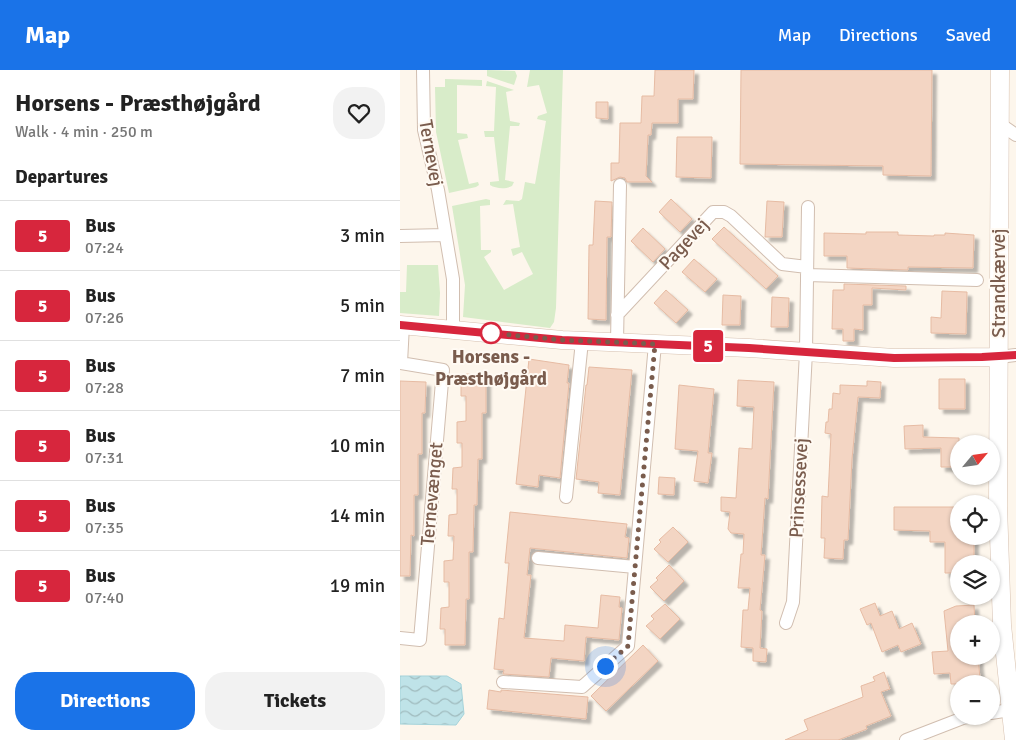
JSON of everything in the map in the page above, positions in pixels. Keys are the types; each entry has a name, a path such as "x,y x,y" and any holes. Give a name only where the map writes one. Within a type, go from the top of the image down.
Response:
{"main road":[{"name":"Strandkærvej","path":"1000,70 1000,124 1008,356 998,506 1002,625 1014,740"},
{"path":"402,325 582,341 894,358 1008,356"}],"street":[{"name":"Ternevej","path":"423,70 424,130 438,190 453,279 453,329"},
{"path":"1000,124 1016,135"},
{"path":"617,342 620,185"},
{"path":"806,352 808,207"},
{"name":"Pagevej","path":"617,315 713,212 724,212 731,216 782,264 807,271 977,280"},
{"path":"400,236 445,235"},
{"name":"Ternevænget","path":"400,638 420,640 443,370 401,363 402,325"},
{"path":"566,496 582,341"},
{"path":"503,682 582,687 628,646 655,344"},
{"name":"Prinsessevej","path":"786,623 793,602 806,352"},
{"path":"538,558 635,567"},
{"path":"1000,712 1010,710"},
{"path":"906,740 950,723"}],"green space":[{"path":"487,70 515,71 517,76 514,85 487,76"},
{"path":"530,70 563,70 556,308 554,322 550,328 463,317 465,285 452,206 486,199 490,200 490,205 480,206 481,250 491,250 484,257 504,290 533,274 522,252 513,256 511,249 520,247 513,204 503,205 506,200 519,201 522,199 525,182 535,184 546,121 537,119 538,116 547,113 539,85 527,87"},
{"path":"445,79 482,80 482,86 457,85 457,133 467,134 468,138 458,140 469,184 478,182 479,185 449,193 436,132 435,87 445,87"},
{"path":"487,81 514,90 506,92 510,121 520,123 519,126 510,126 505,180 514,182 512,186 507,188 498,188 490,185 490,182 499,181 494,137 485,137 484,131 494,131 496,87 486,86"},
{"path":"407,265 438,265 439,316 400,313 400,292 406,292"}],"water":[{"path":"400,676 447,676 461,684 464,714 456,725 400,724"}],"building":[{"path":"655,70 694,70 693,99 678,99 678,123 652,123 651,135 648,135 646,176 652,182 627,182 625,178 620,177 611,181 611,163 619,163 620,123 641,123 642,96 654,96"},
{"path":"741,70 932,70 931,176 883,175 883,166 740,164"},
{"path":"596,102 608,102 608,119 596,118"},
{"path":"677,137 712,137 711,178 676,177"},
{"path":"671,199 692,219 680,232 659,212"},
{"path":"595,201 612,202 611,237 607,237 606,320 588,319 589,245 593,245"},
{"path":"767,201 784,202 782,237 765,237"},
{"path":"724,227 778,276 766,289 712,239"},
{"path":"643,228 665,249 653,262 631,241"},
{"path":"866,232 898,232 898,235 934,236 945,235 945,233 974,235 973,268 908,267 908,270 847,268 847,256 824,256 824,233 866,234"},
{"path":"694,259 717,279 705,292 682,272"},
{"path":"844,284 906,286 906,290 872,288 872,305 863,305 863,330 854,329 854,341 843,341 843,329 832,329 833,290 844,290"},
{"path":"666,290 688,310 676,323 654,303"},
{"path":"942,291 967,292 966,334 931,333 931,317 941,318"},
{"path":"723,295 741,296 740,325 722,325"},
{"path":"772,297 789,298 788,327 771,327"},
{"path":"529,359 569,365 560,478 539,475 538,487 516,484"},
{"path":"589,367 632,370 620,495 598,493 599,482 576,479"},
{"path":"461,375 486,375 486,413 482,413 482,459 478,459 477,505 474,505 473,552 469,552 469,599 466,599 465,645 445,645 445,629 440,629 441,608 449,607 449,582 444,582 444,561 453,560 454,536 448,536 449,515 457,514 457,489 452,489 453,468 462,467 462,443 457,443 457,422 466,421 466,396 461,396"},
{"path":"939,379 965,379 965,409 939,409"},
{"path":"738,380 774,382 768,499 765,498 761,555 765,555 760,610 762,611 760,648 767,649 766,662 753,661 753,648 741,647 743,610 748,610 750,588 738,588 744,534 731,533 728,529 730,512 721,511 721,497 736,498 739,448 752,449 754,407 737,406"},
{"path":"400,381 426,382 425,413 422,413 422,454 418,454 418,495 414,495 414,536 411,535 410,576 400,576"},
{"path":"867,381 881,382 880,398 858,397 852,459 848,540 844,540 843,559 824,558 825,538 821,538 822,496 828,497 831,434 825,433 829,409 832,409 833,393 840,394 840,385 867,386"},
{"path":"679,385 714,389 708,453 712,453 708,483 694,481 698,451 675,449"},
{"path":"923,425 923,437 950,438 950,467 941,467 941,448 905,449 904,426"},
{"path":"659,477 675,478 674,495 658,494"},
{"path":"894,507 950,507 950,545 974,545 974,555 950,555 950,573 945,573 945,542 930,542 930,531 894,530"},
{"path":"510,512 627,524 625,537 629,538 627,558 530,548 527,575 531,575 524,638 564,641 565,625 598,628 601,595 620,597 619,607 622,608 619,640 586,637 584,661 551,658 549,677 503,674 504,670 494,669 499,618 504,619 509,563 505,563"},
{"path":"673,527 688,542 668,562 654,549 661,542 659,540"},
{"path":"669,565 684,581 664,601 650,587"},
{"path":"875,603 880,616 892,611 899,629 912,623 921,644 901,652 898,645 882,652 871,623 867,625 860,609"},
{"path":"665,604 680,619 660,639 646,626 654,619 651,616"},
{"path":"974,605 975,615 950,615 950,665 979,665 980,675 934,674 932,652 948,651 944,611 956,606"},
{"path":"643,645 658,661 606,711 591,696"},
{"path":"884,672 890,689 881,692 891,716 866,726 867,729 838,740 785,740 808,730 804,720 863,697 861,686 875,681 873,677"},
{"path":"489,690 588,697 586,719 487,709"}],"bus line":[{"name":"5","path":"400,325 562,340 749,348 894,358 1016,355"}],"place":[{"name":"Horsens - Præsthøjgård","path":"491,333"}],"route":[{"path":"491,333 562,340 655,344 628,646 605,666"}]}
